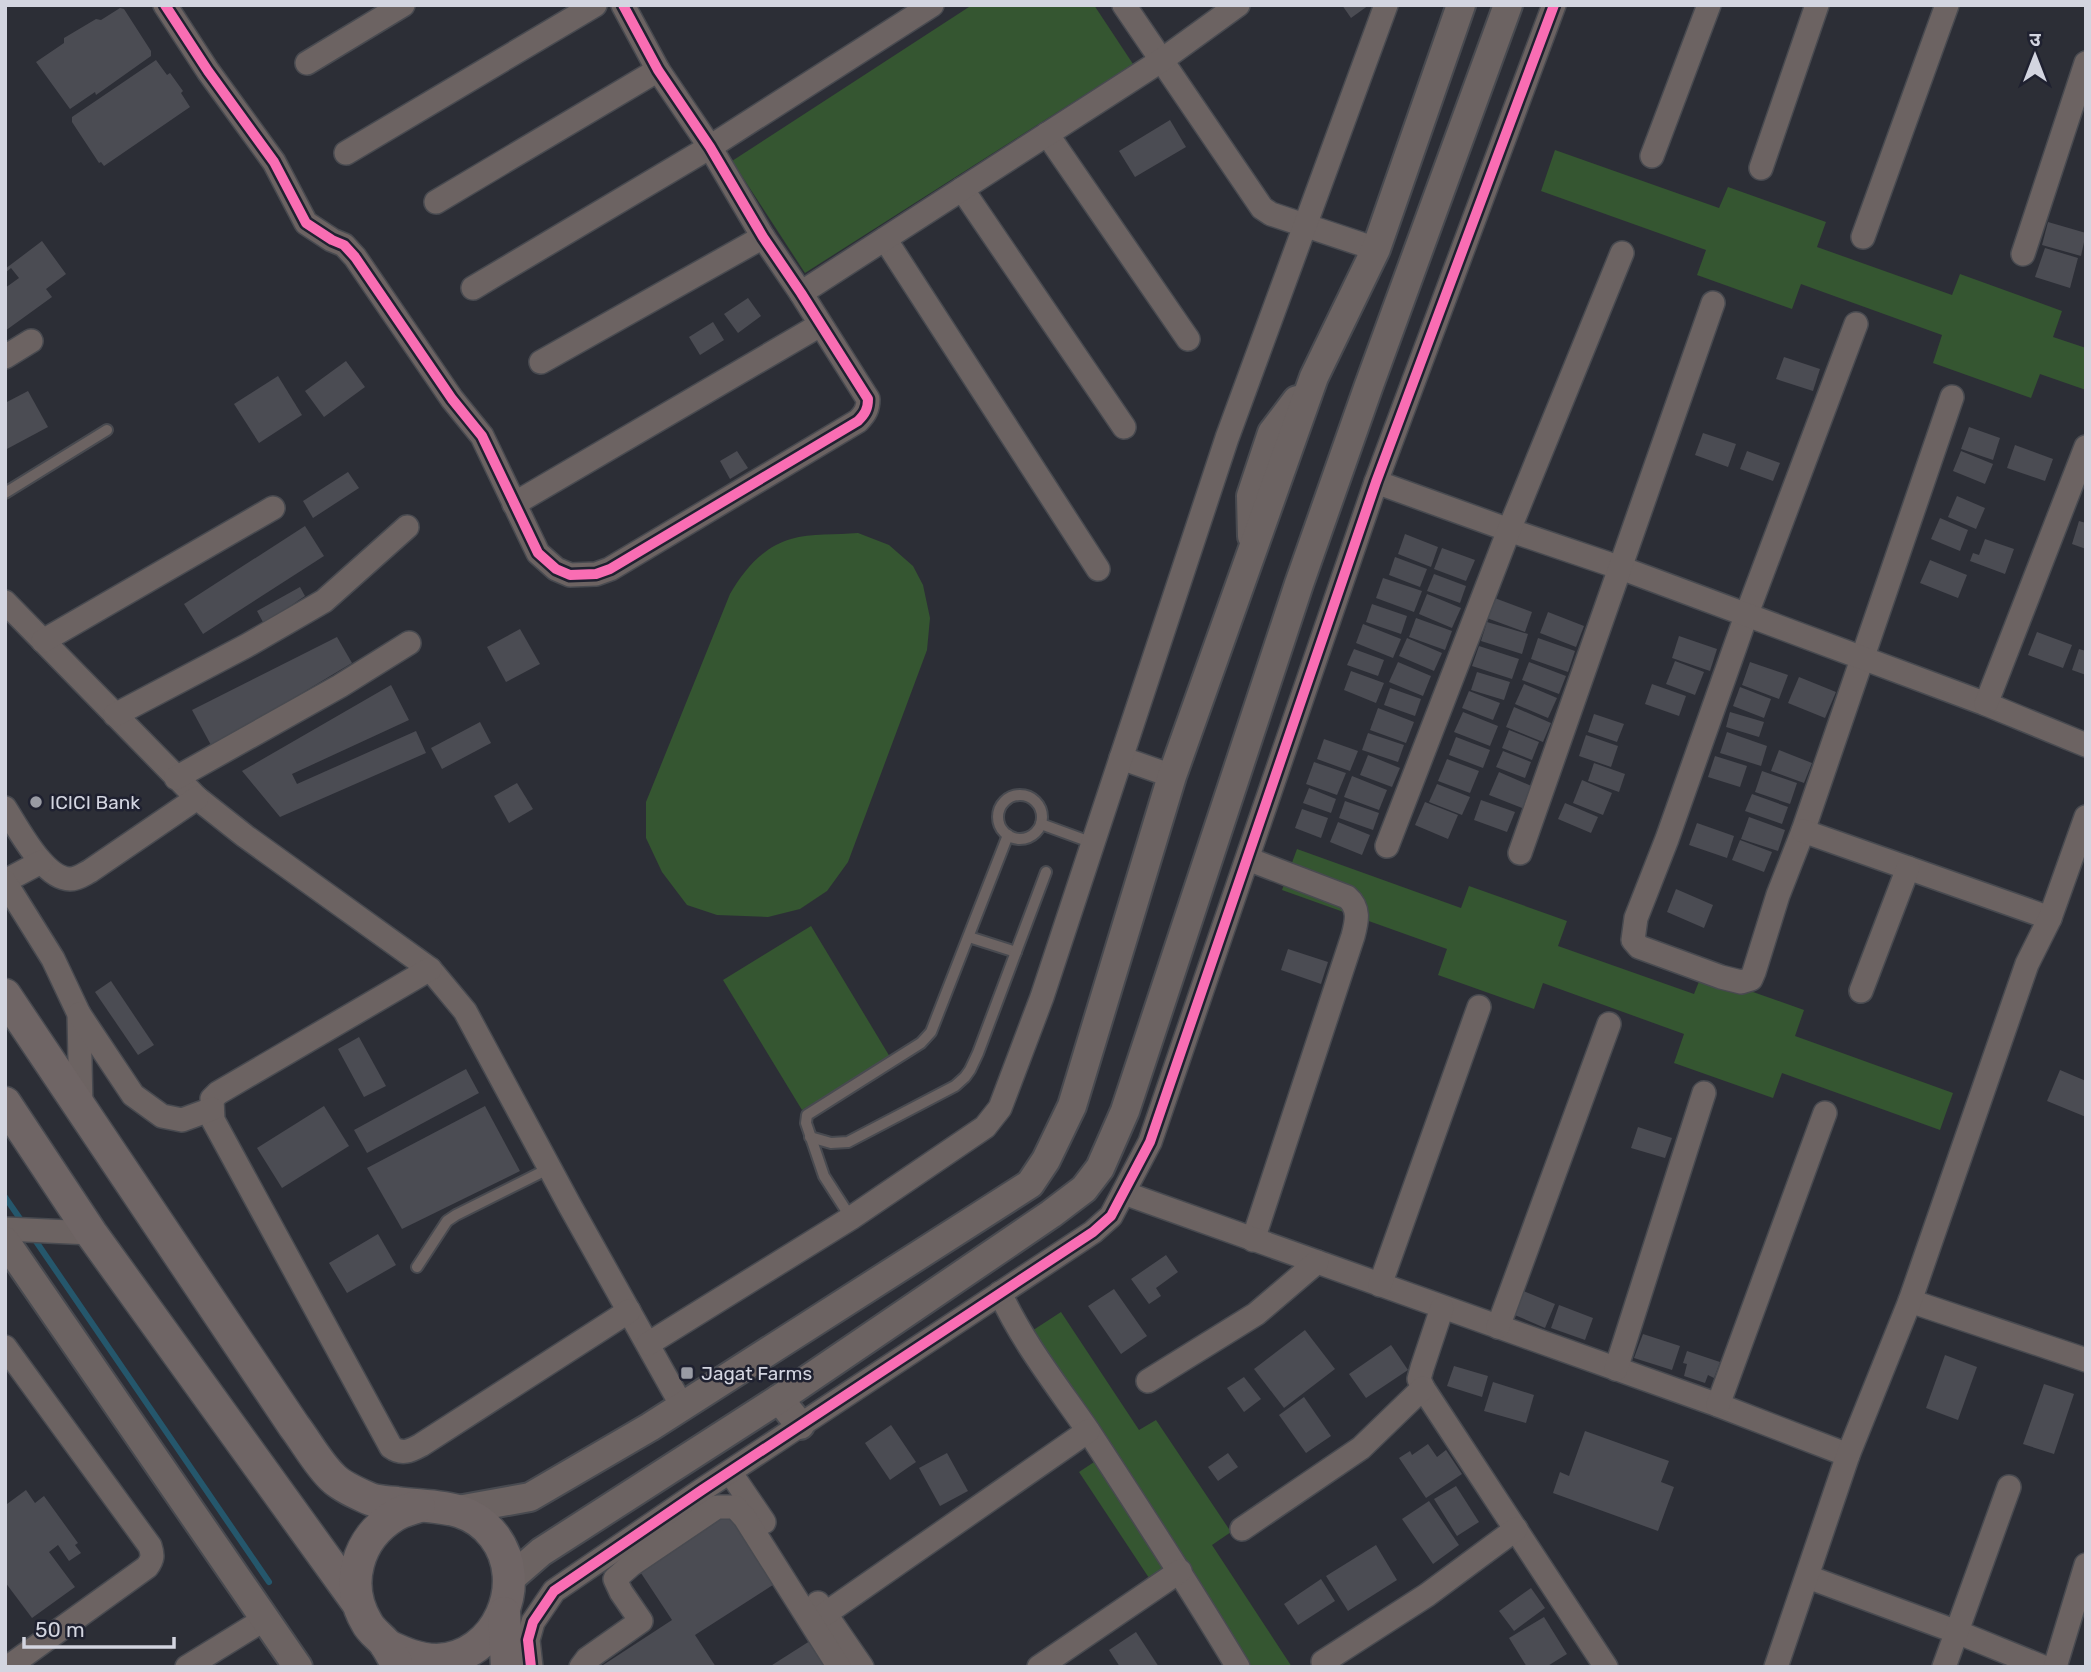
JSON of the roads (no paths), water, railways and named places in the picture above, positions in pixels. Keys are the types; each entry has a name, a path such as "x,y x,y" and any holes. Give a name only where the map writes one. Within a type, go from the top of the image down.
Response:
{"main road":[{"path":"5,995 295,1426 334,1479 373,1500 458,1510 478,1520 495,1536 505,1556 510,1579 509,1596 504,1613 488,1636 466,1653 439,1660 393,1656 368,1625 356,1602 79,1233 5,1103"},
{"path":"356,1602 355,1576 361,1551 375,1530 396,1514 421,1506"},
{"path":"504,1613 507,1667"}],"street":[{"path":"165,5 208,71 274,162 300,215 306,223 344,245 355,257 411,335 452,399 482,436 538,553 556,569 570,575 582,576 610,569 866,414 867,399 801,293 762,237 710,147 658,70 623,5"},
{"path":"307,63 403,5"},
{"path":"346,153 595,5"},
{"path":"473,288 710,147 932,5"},
{"path":"1124,5 1262,208 1271,214 1376,250"},
{"path":"801,293 1162,60 1238,5"},
{"path":"648,1343 851,1218 985,1127 1000,1108 1042,997 1227,438 1386,5"},
{"path":"458,1510 530,1497 682,1406 1030,1184 1046,1160 1072,1106 1172,776 1252,553 1251,496 1272,433 1314,377 1376,250 1461,5"},
{"path":"510,1579 541,1552 779,1399 1051,1214 1084,1189 1100,1168 1125,1111 1299,584 1508,5"},
{"path":"531,1667 528,1640 533,1622 554,1591 1093,1232 1111,1216 1150,1142 1376,482 1554,5"},
{"path":"1652,156 1709,5"},
{"path":"1761,168 1817,5"},
{"path":"1863,237 1947,5"},
{"path":"2023,254 2086,63"},
{"path":"436,202 658,70"},
{"path":"1047,134 1188,339"},
{"path":"962,189 1124,427"},
{"path":"541,362 762,237"},
{"path":"885,239 1098,569"},
{"path":"1387,846 1509,530 1622,253"},
{"path":"1520,853 1713,303"},
{"path":"1856,324 1636,918 1633,940 1639,947 1741,982 1751,979 1755,972 1778,895 1863,660 1952,397"},
{"path":"514,504 820,325"},
{"path":"5,357 31,341"},
{"path":"1986,704 2086,447"},
{"path":"1376,482 1621,568 1986,704 2086,745"},
{"path":"43,641 273,508"},
{"path":"115,715 246,646 324,601 407,527"},
{"path":"5,602 197,798 245,836 430,969 465,1011 682,1406"},
{"path":"176,778 340,686 409,643"},
{"path":"1121,758 1172,776"},
{"path":"5,808 41,862 56,875 68,879 78,878 197,798"},
{"path":"1776,1667 1848,1455 1910,1301 2027,964 2050,918 2086,817"},
{"path":"1803,831 2050,918"},
{"path":"1248,859 1347,897 1357,910 1356,924 1345,960 1254,1240"},
{"path":"41,862 5,881 53,959 79,1014 133,1095 162,1116 181,1120 212,1110"},
{"path":"1861,991 1908,868"},
{"path":"430,969 212,1099 213,1121 384,1435 397,1452 409,1451 421,1445 629,1311"},
{"path":"1380,1285 1479,1007"},
{"path":"79,1014 81,1109"},
{"path":"1498,1326 1609,1024"},
{"path":"1616,1369 1704,1093"},
{"path":"1718,1405 1825,1113"},
{"path":"1124,1193 1718,1405 1848,1455"},
{"path":"9,1233 79,1233"},
{"path":"9,1233 298,1667"},
{"path":"1148,1381 1256,1314 1317,1262"},
{"path":"1000,1293 1014,1323 1180,1571 1238,1667"},
{"path":"1910,1301 2086,1360"},
{"path":"1442,1308 1419,1379 1423,1388 1603,1666"},
{"path":"5,1347 150,1546 152,1554 152,1561 147,1567 8,1667"},
{"path":"1242,1529 1362,1448 1423,1388"},
{"path":"779,1399 800,1425"},
{"path":"825,1614 1088,1431"},
{"path":"730,1472 862,1667"},
{"path":"1944,1667 2009,1487"},
{"path":"581,1667 587,1658 641,1621 615,1579 631,1565 717,1507 734,1507 745,1518 839,1667"},
{"path":"1323,1662 1427,1595 1516,1529"},
{"path":"2055,1667 2086,1565"},
{"path":"1039,1667 1180,1571"},
{"path":"1808,1577 2043,1667"},
{"path":"187,1667 265,1619"}],"lane":[{"path":"5,493 107,430"},
{"path":"1027,796 1042,813 1041,824 1034,834 1025,838 1008,835 1001,828 998,818 1001,807 1012,797 1027,796"},
{"path":"1041,824 1093,843"},
{"path":"851,1218 826,1180 810,1138 806,1124 807,1115 921,1042 931,1032 1008,835"},
{"path":"810,1138 831,1143 848,1142 955,1086 965,1077 978,1053 1045,872"},
{"path":"969,937 1016,952"},
{"path":"417,1267 447,1221 550,1168"}],"waterway":[{"path":"5,1197 23,1223"},
{"path":"33,1237 269,1582"}],"place":[{"name":"ICICI Bank","path":"36,802"},
{"name":"Jagat Farms","path":"687,1373"}]}
